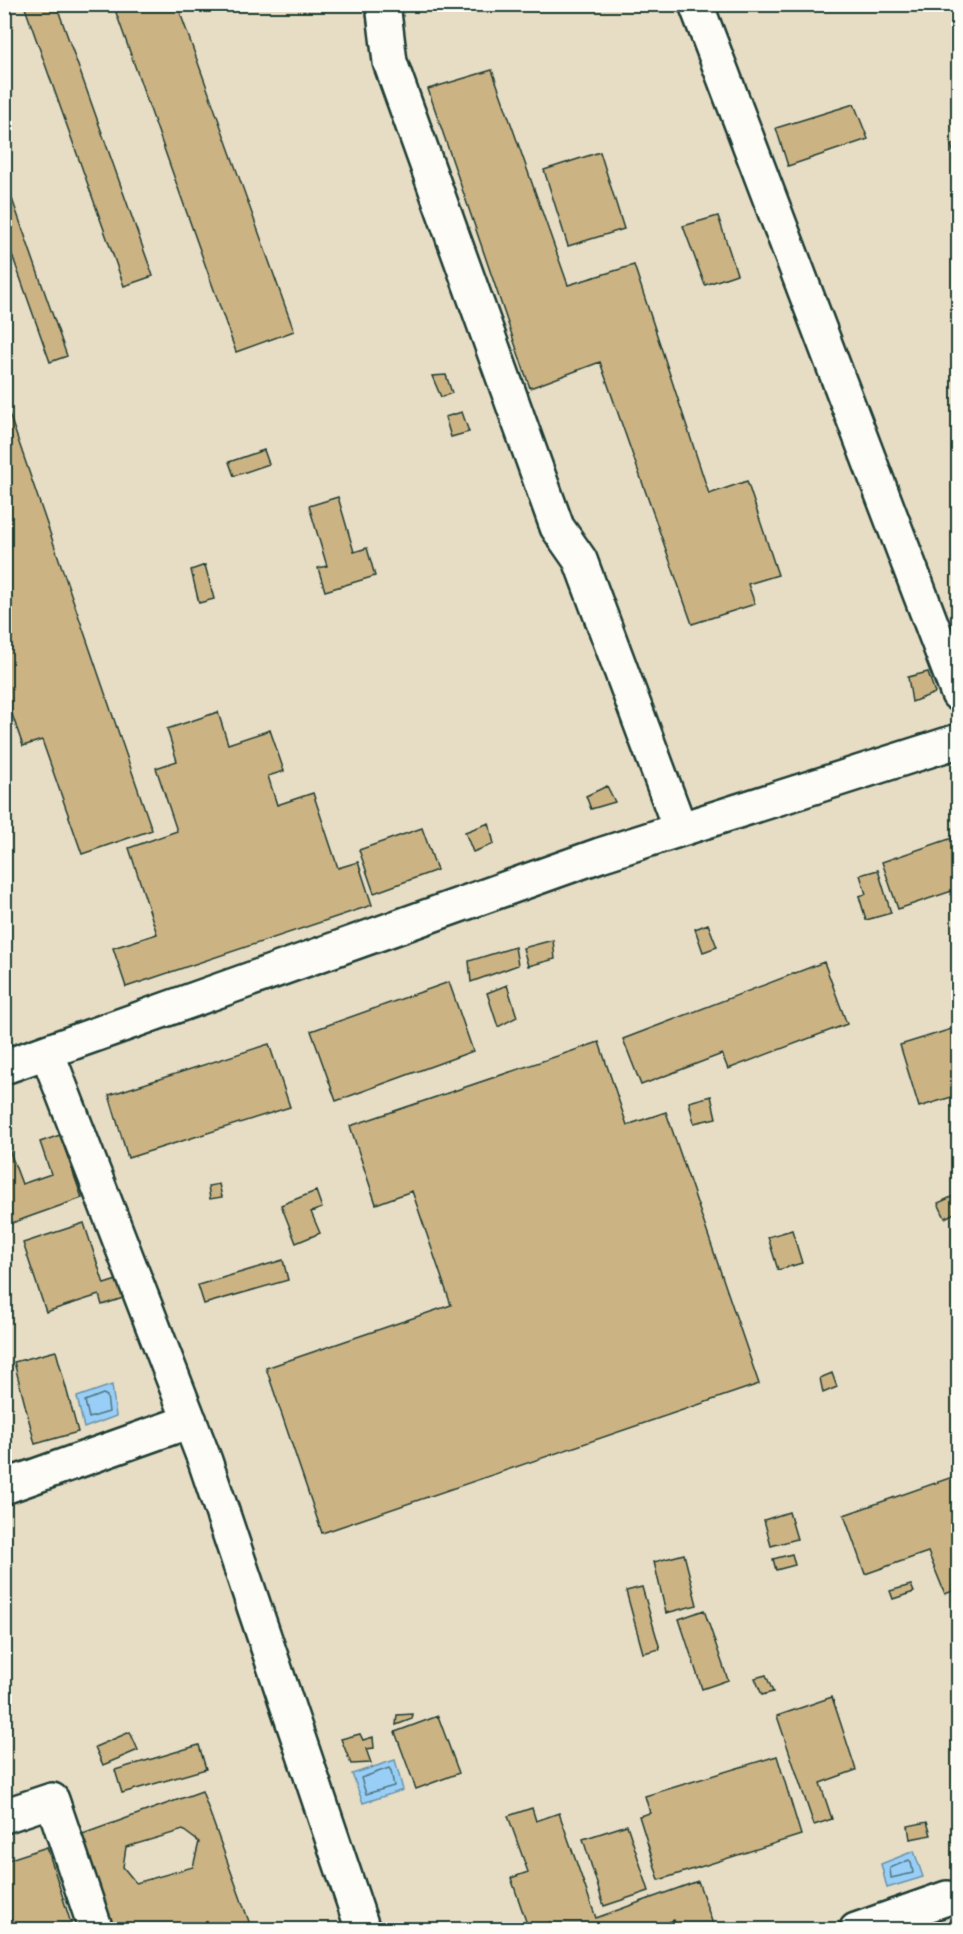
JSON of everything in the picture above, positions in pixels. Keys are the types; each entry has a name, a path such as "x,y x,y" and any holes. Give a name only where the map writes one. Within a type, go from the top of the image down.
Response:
{"lane":[{"path":"383,4 390,62 468,282 557,527 580,560 680,830"},
{"path":"696,4 958,694"},
{"path":"4,1067 600,855 958,741"},
{"path":"46,1052 206,1461 363,1929"},
{"path":"4,1487 190,1421"},
{"path":"4,1816 52,1800 96,1929"},
{"path":"856,1929 947,1898"}],"shaded area":[{"path":"5,5 958,5 958,1929 5,1929"}],"water":[{"path":"112,1385 116,1416 84,1428 77,1397"},
{"path":"395,1760 403,1790 363,1803 352,1774"},
{"path":"914,1851 923,1877 887,1888 881,1864"}],"building":[{"path":"56,4 153,276 124,286 24,5"},
{"path":"113,4 177,4 294,331 236,352"},
{"path":"492,70 568,285 634,265 709,494 747,481 778,575 748,584 755,604 692,624 600,362 530,388 428,89"},
{"path":"854,104 868,139 788,166 776,128"},
{"path":"958,142 958,166 951,145"},
{"path":"600,152 624,229 568,246 544,170"},
{"path":"4,176 67,356 50,362 4,232"},
{"path":"718,216 737,274 705,285 683,226"},
{"path":"446,375 452,393 441,397 432,376"},
{"path":"4,399 152,830 82,854 42,740 23,746 4,691"},
{"path":"462,412 469,432 451,437 445,417"},
{"path":"264,450 269,464 234,476 229,462"},
{"path":"338,497 354,552 367,548 375,576 325,591 318,568 327,566 309,506"},
{"path":"205,565 214,599 199,603 191,570"},
{"path":"928,672 935,693 912,702 908,677"},
{"path":"218,712 228,744 270,730 284,771 268,776 277,805 313,793 338,868 358,862 372,905 126,987 113,948 157,934 129,848 177,831 156,768 177,761 167,729"},
{"path":"607,786 615,802 591,809 586,796"},
{"path":"489,823 494,844 473,852 465,832"},
{"path":"422,828 437,870 374,893 359,850"},
{"path":"958,836 958,889 898,909 882,862"},
{"path":"878,870 891,913 866,920 859,896 866,894 860,875"},
{"path":"708,924 717,947 703,952 695,929"},
{"path":"553,940 555,959 528,966 523,948"},
{"path":"515,947 518,965 471,982 469,961"},
{"path":"824,962 847,1024 728,1069 722,1054 641,1085 623,1039"},
{"path":"449,982 473,1051 336,1101 311,1031"},
{"path":"507,985 517,1017 498,1027 487,993"},
{"path":"958,1027 958,1095 919,1107 900,1045"},
{"path":"599,1042 627,1125 666,1112 759,1384 322,1533 266,1368 451,1305 412,1191 376,1204 350,1126"},
{"path":"269,1044 290,1107 128,1158 109,1095"},
{"path":"711,1096 716,1118 694,1123 689,1102"},
{"path":"60,1135 82,1198 9,1224 4,1213 4,1136 22,1184 51,1174 40,1142"},
{"path":"219,1184 222,1197 210,1199 208,1186"},
{"path":"316,1191 322,1208 311,1212 320,1233 296,1243 281,1205"},
{"path":"958,1194 958,1211 945,1218 938,1203"},
{"path":"84,1223 104,1284 120,1279 126,1297 102,1305 99,1295 46,1312 23,1243"},
{"path":"792,1230 802,1263 778,1270 768,1237"},
{"path":"283,1260 288,1280 204,1304 198,1285"},
{"path":"56,1351 78,1432 35,1444 14,1362"},
{"path":"832,1373 837,1387 823,1393 820,1378"},
{"path":"958,1475 958,1589 945,1594 928,1552 865,1574 844,1515"},
{"path":"789,1512 797,1539 771,1546 764,1520"},
{"path":"684,1554 697,1605 666,1613 654,1562"},
{"path":"792,1554 795,1565 776,1570 773,1559"},
{"path":"911,1585 914,1592 893,1599 890,1591"},
{"path":"642,1587 660,1649 643,1653 626,1591"},
{"path":"704,1610 728,1680 702,1689 679,1619"},
{"path":"958,1610 958,1630 953,1611"},
{"path":"766,1675 773,1692 762,1695 755,1678"},
{"path":"832,1697 856,1770 820,1783 832,1819 814,1825 777,1716"},
{"path":"413,1714 412,1719 396,1725 397,1715"},
{"path":"438,1716 459,1773 416,1789 395,1732"},
{"path":"130,1732 138,1750 103,1765 95,1747"},
{"path":"360,1734 363,1740 373,1737 374,1748 366,1749 371,1763 351,1764 341,1739"},
{"path":"199,1745 206,1769 122,1793 115,1770"},
{"path":"777,1756 801,1835 659,1880 639,1816 650,1813 645,1796"},
{"path":"202,1791 252,1930 114,1930 80,1835","holes":["183,1830 199,1842 193,1867 136,1883 123,1867 126,1847"]},
{"path":"532,1808 536,1821 559,1813 596,1918 698,1881 715,1930 677,1930 674,1920 648,1930 553,1930 550,1922 529,1930 511,1878 528,1872 508,1816"},
{"path":"927,1822 931,1835 910,1839 908,1826"},
{"path":"627,1825 649,1891 604,1906 583,1839"},
{"path":"47,1847 73,1930 14,1930 4,1900 4,1861"}]}
